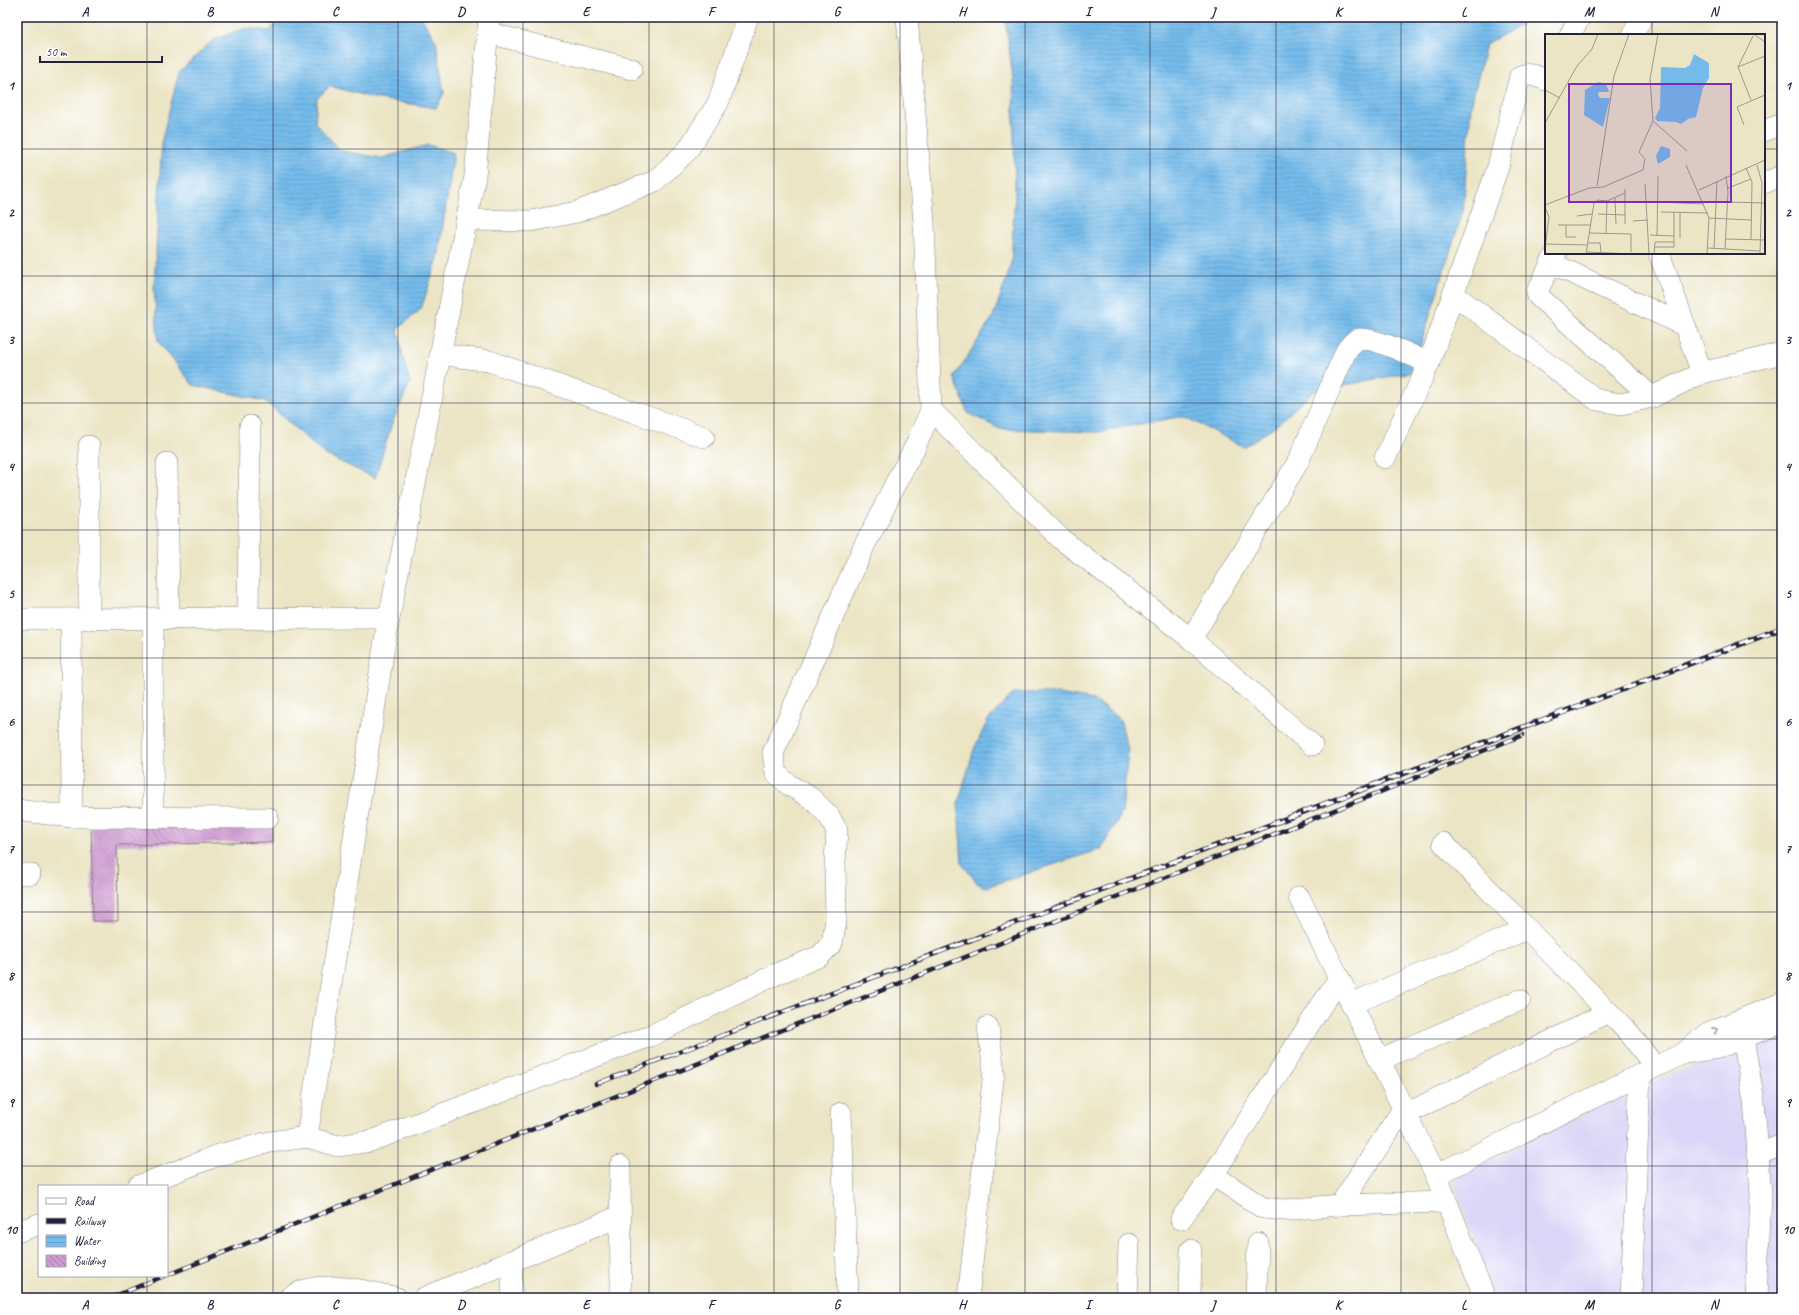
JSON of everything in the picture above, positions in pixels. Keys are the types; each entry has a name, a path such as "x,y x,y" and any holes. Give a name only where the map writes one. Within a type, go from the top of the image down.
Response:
{"street":[{"path":"466,220 531,221 578,212 655,181 687,151 718,103 748,17"},
{"path":"141,1185 219,1155 270,1142 307,1137 338,1146 371,1141 650,1036 774,975 820,956 832,943 836,920 835,861 837,831 829,816 811,798 788,785 776,773 773,753 865,544 877,522 892,488 915,447 931,410 924,222 907,17"},
{"path":"1571,34 1580,17"},
{"path":"1634,34 1642,17"},
{"path":"307,1137 389,618 475,176 489,25 632,69"},
{"path":"1385,458 1429,362 1498,167 1520,76 1526,74 1545,79"},
{"path":"1765,183 1782,176"},
{"path":"1659,254 1702,372"},
{"path":"1652,398 1538,296 1538,292 1553,258 1685,326"},
{"path":"1453,294 1597,400 1621,404 1652,398 1702,372 1782,353"},
{"path":"1192,639 1298,462 1346,351 1352,343 1360,339 1374,341 1429,362"},
{"path":"440,354 489,361 704,437"},
{"path":"931,410 1061,539 1192,639 1312,745"},
{"path":"248,619 250,426"},
{"path":"72,817 89,446"},
{"path":"154,818 167,463"},
{"path":"17,619 389,618"},
{"path":"17,810 72,817 268,818"},
{"path":"1443,843 1630,1034 1648,1070 1631,1298"},
{"path":"1299,897 1436,1175 1485,1298"},
{"path":"1351,1004 1527,929"},
{"path":"1181,1219 1213,1175 1339,978"},
{"path":"1379,1060 1520,1000"},
{"path":"1739,1030 1782,1003"},
{"path":"1340,1206 1404,1111 1608,1012"},
{"path":"1436,1175 1684,1053 1710,1032 1739,1030 1782,1022"},
{"path":"968,1298 994,1072 988,1028"},
{"path":"1739,1030 1754,1101 1761,1195 1756,1298"},
{"path":"841,1112 848,1298"},
{"path":"1758,1154 1782,1145"},
{"path":"620,1166 621,1298"},
{"path":"1213,1175 1263,1208 1284,1210 1340,1206 1446,1202"},
{"path":"424,1298 620,1216"},
{"path":"17,1232 38,1224"},
{"path":"1256,1298 1258,1243"},
{"path":"1127,1298 1129,1244"},
{"path":"1190,1298 1191,1250"},
{"path":"512,1261 512,1298"},
{"path":"289,1298 295,1294 316,1288 357,1288 397,1298"}],"shaded area":[{"path":"1782,1031 1782,1298 1495,1298 1452,1179 1640,1086"}],"water":[{"path":"284,17 421,17 436,41 444,93 436,108 373,98 330,86 317,99 315,123 341,151 382,158 428,145 454,153 438,258 421,309 398,329 403,358 410,383 392,423 375,478 324,454 265,401 193,385 158,341 154,288 162,139 179,72 213,40 246,28 269,31"},
{"path":"1005,17 1522,17 1521,25 1486,44 1471,106 1463,211 1412,372 1314,391 1279,423 1244,447 1183,416 1098,432 1000,429 968,413 954,377 993,317 1011,266 1015,192 1013,78"},
{"path":"1014,693 1053,693 1093,700 1120,719 1128,750 1122,813 1101,849 986,887 978,884 962,864 958,804 974,749 988,720"}],"building":[{"path":"272,819 272,842 117,845 118,921 93,921 91,822"}],"railway":[{"path":"1782,627 596,1084 1782,629"},
{"path":"168,1275 1523,735"},
{"path":"110,1298 162,1277"}]}
